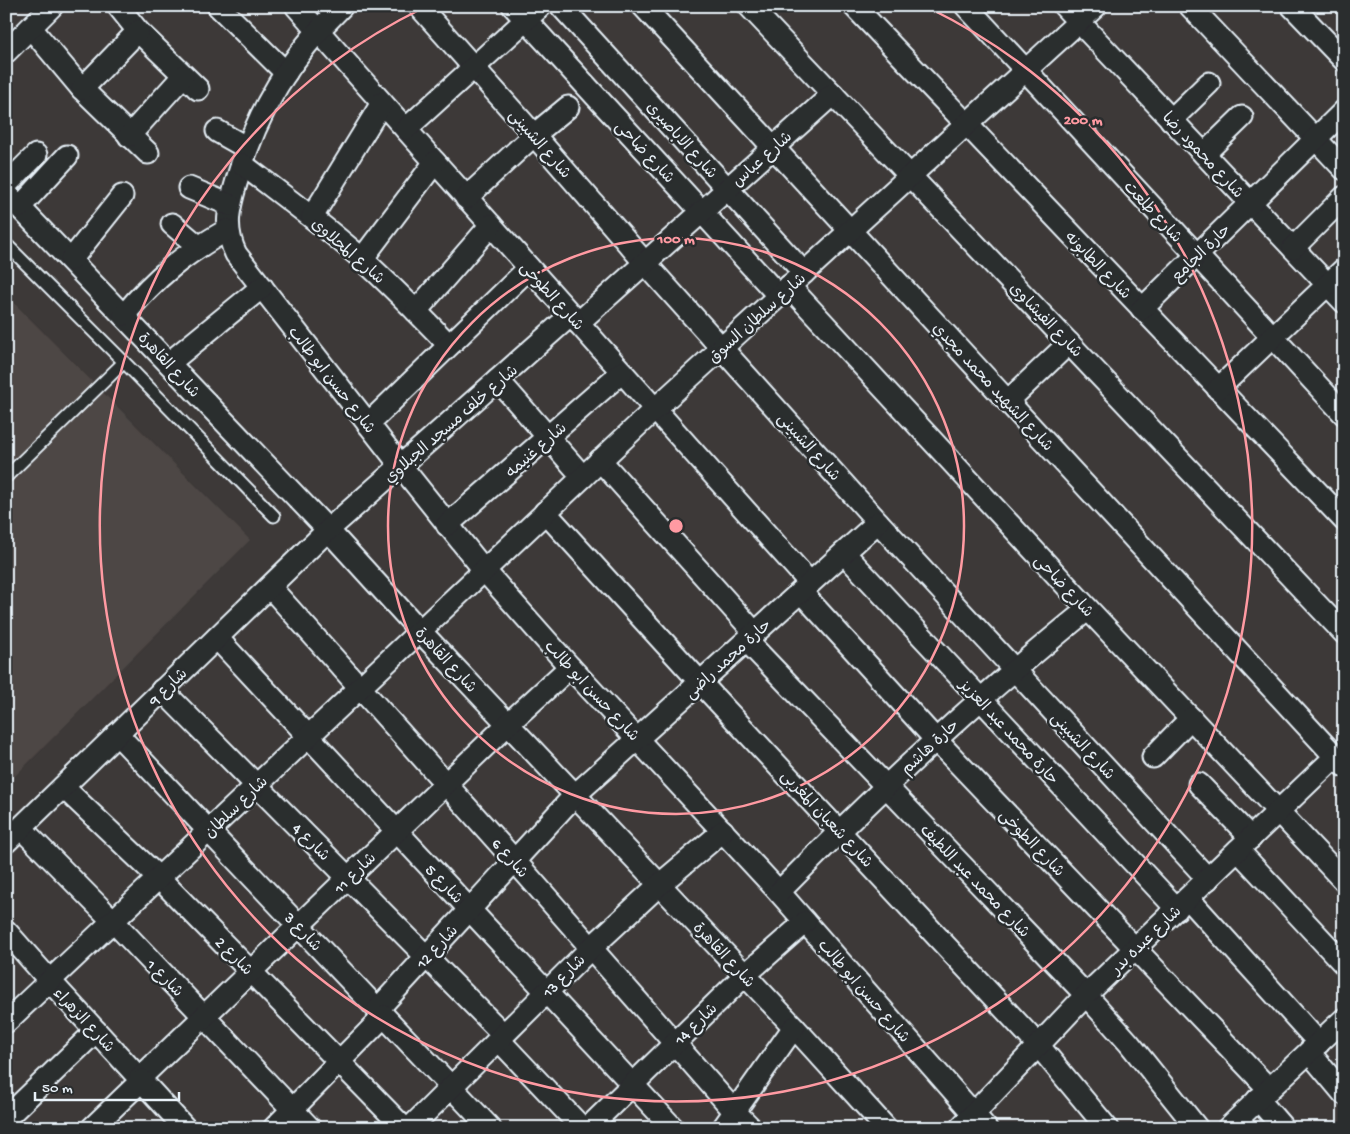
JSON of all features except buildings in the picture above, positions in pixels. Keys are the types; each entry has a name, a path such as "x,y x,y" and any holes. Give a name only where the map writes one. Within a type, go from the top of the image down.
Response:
{"street":[{"path":"6,52 52,6"},
{"path":"118,6 138,32 190,83 129,136"},
{"path":"218,6 286,73"},
{"name":"شارع الطوخى","path":"296,6 655,409 936,740 1135,949 1264,1094 1283,1128"},
{"path":"124,315 165,272 198,246 228,230 230,205 244,156 268,102 317,30 342,6"},
{"name":"شارع الشبينى","path":"419,6 645,263 878,522 1208,879"},
{"name":"شارع الاباصيرى","path":"561,6 728,189 791,285"},
{"name":"شارع الشهيد محمد مجدي","path":"643,6 1341,761"},
{"name":"شارع الفيشاوى","path":"749,6 1344,633"},
{"name":"شارع الطابونه","path":"854,6 1344,520"},
{"name":"شارع طلعت","path":"966,6 1195,256 1344,414"},
{"name":"شارع محمود رضا","path":"1064,6 1344,302"},
{"name":"شارع سلطان السوق","path":"420,631 655,409 1096,6"},
{"path":"1190,6 1344,169"},
{"path":"1292,6 1344,60"},
{"path":"406,130 474,67 527,11"},
{"name":"شارع ضاحى","path":"527,11 702,211 791,285 1088,609 1344,881"},
{"path":"31,28 82,89 148,153"},
{"path":"82,89 138,32"},
{"path":"1171,120 1209,83"},
{"name":"شارع عباس","path":"575,319 645,263 833,94"},
{"path":"312,218 382,103"},
{"path":"466,198 534,135 568,107"},
{"name":"حارة الجامع","path":"1142,308 1344,111"},
{"path":"1204,154 1242,117"},
{"name":"شارع المحلاوى","path":"218,131 312,218 362,260 449,345"},
{"path":"6,185 36,156"},
{"path":"13,200 67,156"},
{"path":"362,260 435,162"},
{"path":"189,188 230,205"},
{"path":"71,260 122,196"},
{"path":"1293,248 1344,197"},
{"name":"شارع القاهرة","path":"13,200 328,530 420,631 794,1027 886,1128"},
{"path":"172,224 198,246"},
{"path":"416,311 491,225"},
{"name":"شارع حسن ابو طالب","path":"228,230 230,242 236,254 484,570 570,667 638,738 779,892 973,1123"},
{"path":"368,424 529,268"},
{"path":"1218,389 1344,269"},
{"path":"169,363 262,287"},
{"name":"شارع خلف مسجد الجبلاوي","path":"328,530 498,380 575,319"},
{"path":"1008,401 1069,342"},
{"name":"شارع غنيمه","path":"447,525 622,372"},
{"path":"498,380 583,477"},
{"name":"شارع محمد عبد اللطيف","path":"600,460 751,637 886,786 1086,995 1135,1050 1197,1128"},
{"name":"شارع شعبان المغربى","path":"545,512 700,682 1038,1045 1107,1128"},
{"name":"حارة محمد راضى","path":"575,795 878,522"},
{"name":"شارع 9","path":"13,835 328,530"},
{"name":"حارة محمد عبد العزيز","path":"844,553 980,700 1182,904 1314,1047 1344,1094"},
{"name":"شارع 6","path":"270,586 674,1043 729,1120 751,1128"},
{"name":"حارة هاشم","path":"779,892 886,786 936,740 980,700 1088,609"},
{"name":"شارع سلطان","path":"6,1022 420,631"},
{"name":"شارع 5","path":"217,638 673,1128"},
{"name":"شارع 11","path":"92,1128 299,925 570,667"},
{"name":"شارع 4","path":"162,690 426,956 582,1128"},
{"path":"1153,757 1190,718"},
{"name":"شارع 3","path":"117,734 490,1128"},
{"name":"شارع عبده بدر","path":"973,1123 1038,1045 1086,995 1278,812 1341,761"},
{"path":"1199,784 1244,844 1344,964"},
{"name":"شارع 2","path":"63,787 159,878 404,1128"},
{"name":"شارع 12","path":"274,1128 339,1061 381,1013 426,956 575,795"},
{"name":"شارع 13","path":"410,1128 591,948 659,885 723,832"},
{"name":"شارع 1","path":"13,835 113,921 310,1128"},
{"name":"شارع 14","path":"588,1128 745,975 805,922"},
{"name":"شارع الزهراء","path":"6,931 184,1127"},
{"path":"1228,1128 1344,1019"},
{"path":"729,1120 794,1027"},
{"path":"6,1118 96,1031"}],"lane":[{"path":"6,244 274,516"},
{"path":"6,477 124,362"}],"shaded area":[{"path":"6,295 250,540 6,785"}]}
